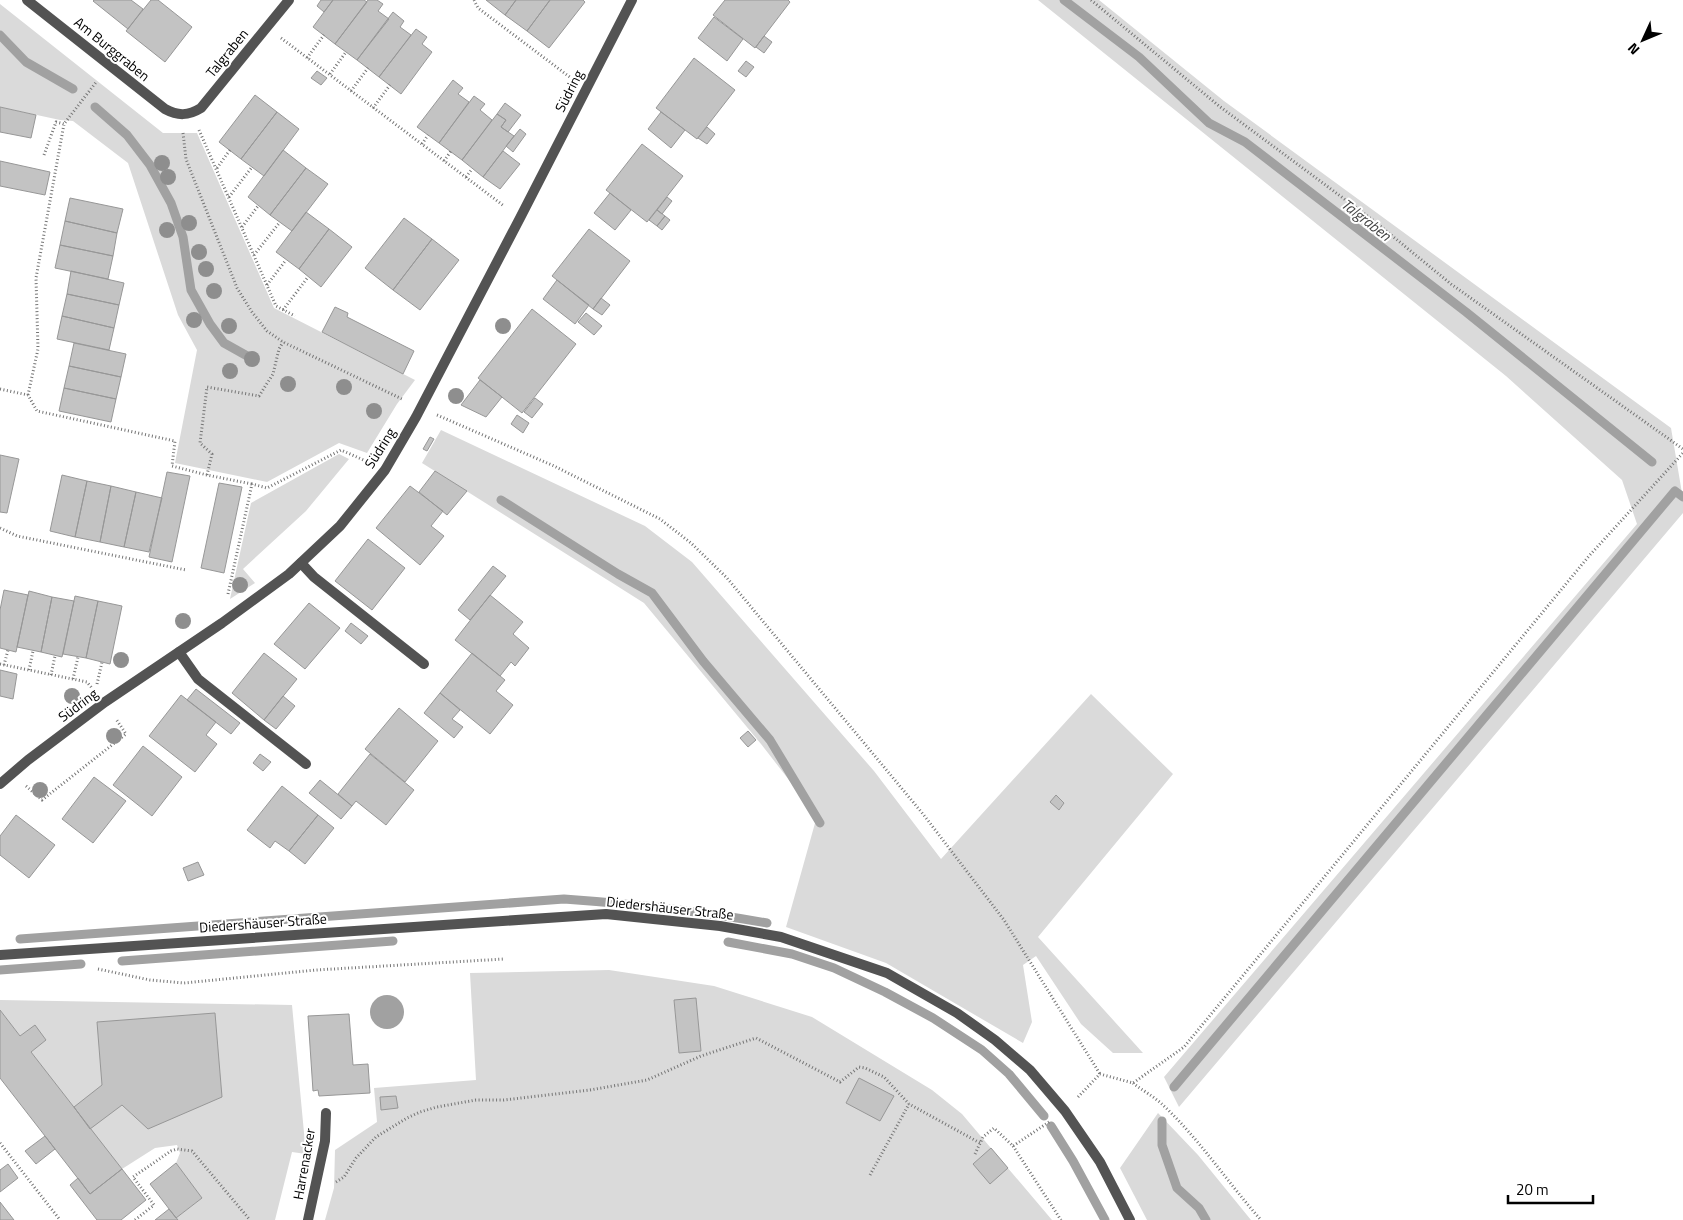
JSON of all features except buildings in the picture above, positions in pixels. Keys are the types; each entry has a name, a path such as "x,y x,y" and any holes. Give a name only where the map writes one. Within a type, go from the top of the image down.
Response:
{"street":[{"name":"Am Burggraben","path":"28,0 164,109 172,114 187,114"},
{"name":"Südring","path":"0,784 105,702 289,574 340,526 385,470 421,408 632,0"},
{"name":"Talgraben","path":"187,114 201,108 267,27 285,1"},
{"path":"301,563 314,577 424,664"},
{"path":"179,652 198,679 306,764"},
{"name":"Diedershäuser Straße","path":"0,955 606,914 720,926 781,937 887,973 957,1013 995,1040 1030,1070 1065,1111 1100,1162 1130,1220"},
{"name":"Harrenacker","path":"308,1220 325,1141 326,1113"}],"path":[{"path":"474,0 478,8 586,89"},
{"path":"1091,0 1219,106 1374,221 1451,284 1683,449"},
{"path":"267,27 520,218"},
{"path":"307,58 324,35"},
{"path":"330,74 346,52"},
{"path":"109,64 64,124 36,278 38,349 28,395 38,411 176,441 172,466 267,488 341,450 385,470"},
{"path":"351,91 368,68"},
{"path":"374,108 390,85"},
{"path":"187,114 216,168 276,306 296,316"},
{"path":"187,114 186,159 237,288 252,312 267,330 282,342 421,408 554,466 660,519 691,543 727,578 923,814 1004,920 1100,1074 1133,1083 1163,1105 1206,1150 1261,1220"},
{"path":"44,156 56,122 64,124"},
{"path":"422,144 428,135"},
{"path":"216,168 230,150"},
{"path":"444,161 450,152"},
{"path":"229,198 252,167"},
{"path":"466,177 472,168"},
{"path":"242,228 258,206"},
{"path":"254,256 280,222"},
{"path":"267,286 286,260"},
{"path":"283,310 308,277"},
{"path":"207,475 212,454 200,443 206,387 259,396 273,374 282,342"},
{"path":"0,389 28,395"},
{"path":"1133,1083 1184,1047 1589,556 1683,453"},
{"path":"222,622 252,484"},
{"path":"0,528 17,536 186,570"},
{"path":"8,650 2,665 87,682 96,692 102,662"},
{"path":"29,670 33,651"},
{"path":"51,675 55,656"},
{"path":"73,679 78,657"},
{"path":"11,774 42,800 126,734 105,702"},
{"path":"78,949 98,969 150,980 184,983 316,970 504,959"},
{"path":"315,1185 338,1181 344,1177 363,1149 376,1137 407,1118 437,1107 476,1100 504,1100 631,1084 655,1077 701,1056 756,1038 840,1082 859,1067 865,1068 884,1077 909,1104 980,1143"},
{"path":"1013,1146 1065,1111 1100,1074"},
{"path":"870,1175 909,1104"},
{"path":"975,1154 983,1137 994,1128 1013,1146 1062,1220"},
{"path":"0,1143 60,1220"},
{"path":"135,1220 154,1205 133,1177 171,1150 177,1149 192,1150 250,1220"}],"shaded area":[{"path":"1038,0 1099,0 1224,101 1671,428 1683,499 1683,513 1179,1107 1164,1077 1637,524 1622,480 1506,376"},
{"path":"0,4 163,133 197,133 274,308 415,380 397,404 367,453 339,443 267,482 175,463 197,350 178,315 128,163 73,121 0,107"},
{"path":"441,430 645,526 692,562 874,771 941,859 1091,694 1173,774 1038,937 1143,1053 1113,1053 1081,1024 1036,956 1023,965 1032,1022 1023,1043 886,963 786,927 817,816 761,744 644,603 422,463"},
{"path":"339,454 349,459 306,511 243,569 255,583 230,599 251,503"},
{"path":"609,970 714,986 812,1017 932,1090 962,1114 1052,1220 325,1220 334,1188 335,1150 377,1122 374,1088 476,1080 470,973"},
{"path":"387,995 394,996 399,1000 403,1005 403,1019 399,1024 394,1028 387,1029 380,1028 375,1024 371,1019 370,1012 371,1005 375,1000 380,996"},
{"path":"0,1000 292,1005 306,1154 292,1152 275,1220 178,1220 176,1218 202,1198 176,1163 180,1153 177,1145 155,1148 122,1169 90,1129 91,1099 76,1110 31,1052 46,1040 35,1026 20,1036 0,1010"},
{"path":"1158,1113 1198,1155 1251,1220 1147,1220 1120,1168"}],"waterway":[{"name":"Talgraben","path":"1064,0 1139,57 1209,123 1245,142 1466,312 1652,462"},
{"path":"0,35 26,62 73,89"},
{"path":"95,107 127,135 150,165 171,203 183,237 191,290 210,324 224,343 249,357"},
{"path":"1174,1087 1675,491 1683,497"},
{"path":"501,500 618,574 652,593 703,661 770,740 820,823"},
{"path":"20,939 564,899 666,908 767,923"},
{"path":"122,961 393,941"},
{"path":"728,942 792,954 834,968 885,992 933,1018 982,1050 1009,1074 1044,1116"},
{"path":"0,970 81,964"},
{"path":"1162,1121 1162,1145 1177,1188 1199,1208 1206,1220"},
{"path":"1051,1126 1073,1161 1105,1220"}]}
